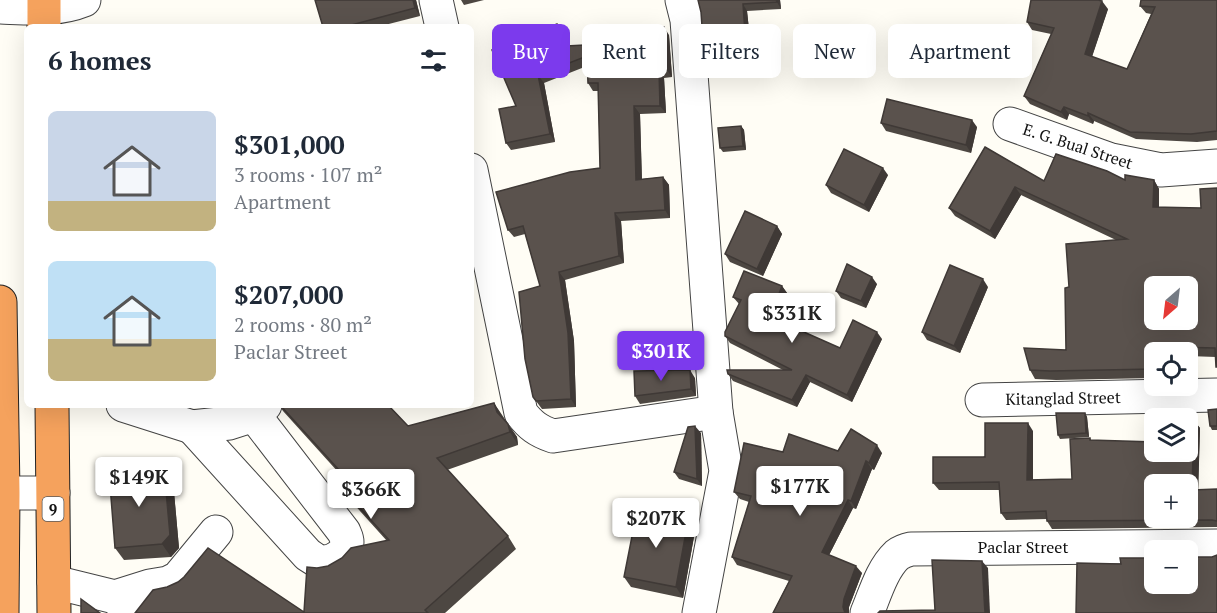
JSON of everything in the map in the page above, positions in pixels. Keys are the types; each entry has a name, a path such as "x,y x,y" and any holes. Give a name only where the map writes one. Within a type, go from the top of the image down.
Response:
{"highway":[{"path":"0,303 2,613"},
{"name":"9","path":"52,408 54,598"}],"street":[{"path":"0,7 44,12 71,6 84,0"},
{"path":"436,0 441,24"},
{"path":"682,0 687,20 716,412 726,471 699,613"},
{"name":"E. G. Bual Street","path":"1010,124 1111,160 1161,170 1217,166"},
{"path":"474,185 521,413 529,423 540,432 553,436 716,412"},
{"name":"Kitanglad Street","path":"982,400 1217,395"},
{"path":"132,408 192,427 229,423 259,410 344,532 347,543 344,552 328,562 318,562 308,555 192,427"},
{"path":"1,493 53,493"},
{"path":"54,598 124,605 150,586 168,583 178,578 216,532"},
{"name":"Paclar Street","path":"867,613 891,563 899,553 911,549 1217,546"}],"building":[{"path":"315,0 413,0 415,8 355,24 322,24"},
{"path":"698,0 776,0 777,2 743,4 744,24 702,24"},
{"path":"1031,0 1102,1 1085,54 1127,69 1155,7 1140,6 1141,0 1217,0 1217,131 1191,134 1130,132 1088,113 1088,116 1064,107 1061,112 1024,96 1054,28 1027,22"},
{"path":"582,45 582,58 570,63 570,46"},
{"path":"504,78 539,78 550,134 506,143 499,109 516,106"},
{"path":"588,78 659,78 660,106 634,106 636,180 663,177 665,210 615,213 619,256 559,272 568,333 571,399 536,401 533,397 525,359 519,292 540,286 523,226 508,230 496,192 570,172 600,168 598,83 588,83"},
{"path":"887,99 972,120 966,145 881,123"},
{"path":"741,126 743,146 720,148 718,128"},
{"path":"985,147 1044,181 1056,154 1107,171 1125,180 1125,175 1154,180 1153,207 1201,208 1200,189 1217,188 1217,367 1215,348 1198,348 1198,342 1144,342 1144,369 1030,370 1024,348 1066,350 1065,288 1069,287 1066,244 1127,239 1015,187 990,231 949,208"},
{"path":"844,149 883,168 864,205 826,185"},
{"path":"745,211 777,226 757,269 725,254"},
{"path":"847,264 872,277 861,301 836,291"},
{"path":"950,265 983,279 954,346 922,332"},
{"path":"744,271 782,286 770,317 840,348 853,320 877,332 847,395 806,375 792,400 728,374 727,370 792,370 725,336 741,300 733,297"},
{"path":"690,370 691,389 635,396 634,371"},
{"path":"494,403 497,412 508,424 510,432 437,458 508,536 425,610 428,613 135,613 153,590 167,587 184,577 208,548 304,612 307,567 328,566 342,558 351,548 389,540 342,488 349,481 283,408 391,408 408,426"},
{"path":"1217,409 1217,426 1210,426 1208,410"},
{"path":"1056,413 1085,413 1086,433 1058,435"},
{"path":"985,423 1028,423 1027,480 1072,479 1070,439 1090,438 1090,440 1144,442 1144,462 1193,462 1192,474 1144,474 1144,520 1047,521 1046,511 1001,513 999,482 933,483 933,457 985,457"},
{"path":"695,426 697,479 674,472 688,427"},
{"path":"851,429 877,445 869,463 866,461 851,501 848,500 822,552 856,566 844,599 845,613 773,613 792,576 732,557 751,496 734,492 744,443 783,452 789,434 838,451"},
{"path":"164,468 170,535 162,544 115,548 109,472"},
{"path":"1217,489 1217,521 1198,520 1198,490"},
{"path":"637,511 688,521 676,587 624,577"},
{"path":"1217,555 1217,613 1076,613 1077,563 1121,564 1120,558 1144,558 1144,594 1198,594 1198,557"},
{"path":"932,560 982,561 985,613 878,613 880,611 935,610"},
{"path":"81,599 100,613 81,613"}]}
